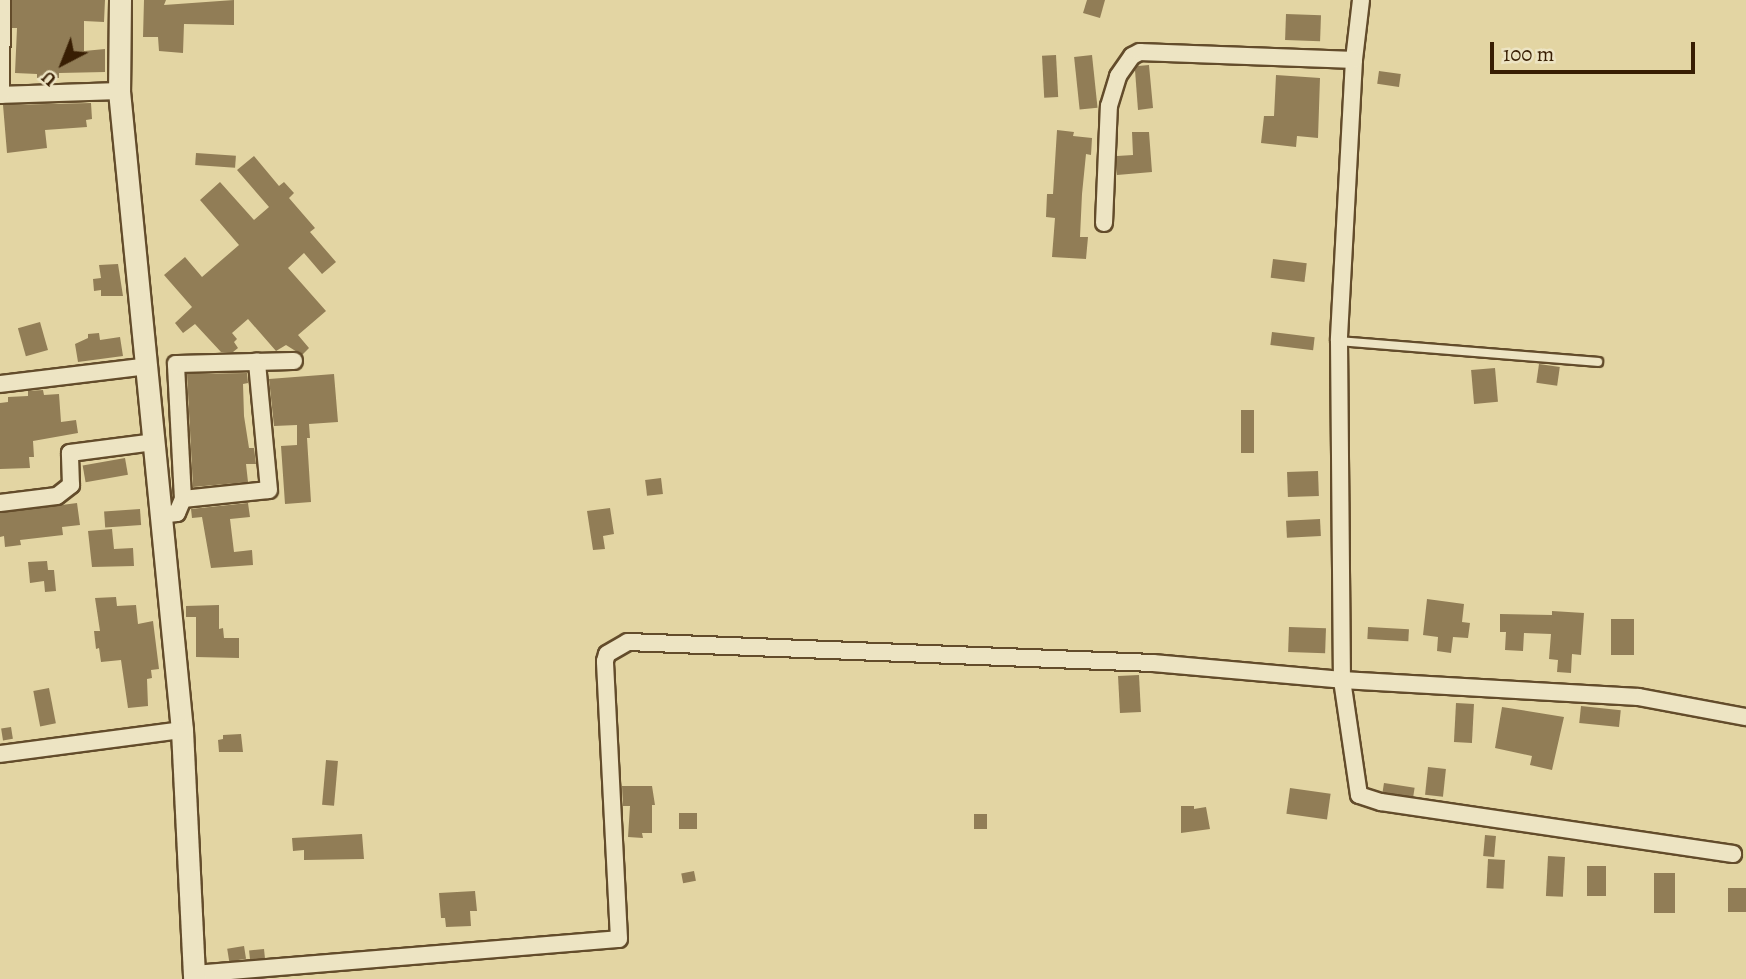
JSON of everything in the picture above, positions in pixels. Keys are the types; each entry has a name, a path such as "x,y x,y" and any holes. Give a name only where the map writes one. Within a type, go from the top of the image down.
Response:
{"street":[{"path":"2,0 1,96 119,91"},
{"path":"120,0 119,91 148,366 159,515 183,730 194,976 620,939 605,661 607,653 628,642 1153,663 1342,680 1639,697 1746,717"},
{"path":"1361,0 1353,60 1339,341 1342,680 1359,795 1381,802 1732,854"},
{"path":"1104,223 1109,106 1118,76 1132,56 1140,52 1353,60"},
{"path":"159,515 177,513 183,499 176,364 294,361"},
{"path":"183,499 268,490 257,362"},
{"path":"0,384 148,366"},
{"path":"0,503 57,496 71,485 70,453 155,442"},
{"path":"0,754 183,730"}],"lane":[{"path":"1339,341 1598,362"}],"building":[{"path":"12,0 105,0 104,22 84,21 84,51 105,49 105,72 59,73 59,78 37,78 37,74 15,73 17,28 12,28"},
{"path":"144,0 166,0 164,5 234,0 234,25 184,24 183,53 159,51 158,37 143,37"},
{"path":"1087,0 1105,0 1100,18 1083,13"},
{"path":"1286,14 1321,15 1320,41 1285,40"},
{"path":"1056,55 1058,97 1044,98 1042,56"},
{"path":"1092,55 1098,108 1080,110 1074,57"},
{"path":"1149,65 1153,108 1138,110 1135,70 1138,66"},
{"path":"1379,71 1401,74 1399,87 1377,84"},
{"path":"1276,75 1320,78 1318,138 1297,136 1296,147 1261,143 1264,116 1274,116"},
{"path":"91,103 92,119 86,120 87,127 45,130 47,148 7,153 3,105"},
{"path":"1057,130 1074,132 1073,136 1092,138 1091,155 1086,154 1082,194 1080,237 1088,237 1086,259 1052,257 1055,218 1046,217 1047,194 1053,194"},
{"path":"1132,132 1149,132 1152,172 1117,175 1117,156 1133,155"},
{"path":"196,153 236,156 235,168 195,165"},
{"path":"254,156 279,186 284,182 294,193 289,198 315,228 310,232 336,262 322,274 304,253 288,268 326,311 298,335 309,348 302,355 286,345 276,351 248,319 232,333 237,339 234,342 238,348 233,352 221,352 195,324 183,333 175,323 192,307 164,275 185,257 202,277 239,245 200,200 220,182 254,220 269,207 237,170"},
{"path":"1273,259 1307,263 1304,282 1271,278"},
{"path":"118,264 123,296 101,296 101,290 94,291 93,279 101,278 99,265"},
{"path":"40,322 48,350 26,356 18,328"},
{"path":"1272,332 1315,337 1313,350 1270,345"},
{"path":"99,333 100,340 120,337 123,356 78,362 75,344 88,338 88,334"},
{"path":"1539,364 1560,367 1557,386 1536,383"},
{"path":"1495,368 1498,402 1474,404 1471,370"},
{"path":"247,373 248,383 243,384 244,416 249,448 254,448 256,464 246,464 248,482 193,487 187,374"},
{"path":"334,374 338,422 309,424 310,438 307,438 311,502 285,504 281,446 297,445 297,425 274,426 269,379"},
{"path":"43,390 44,395 59,394 61,422 76,420 78,433 33,441 34,457 29,457 30,468 0,469 0,403 8,402 8,397 28,396 28,391"},
{"path":"1241,410 1254,410 1254,453 1241,453"},
{"path":"125,458 128,475 86,482 83,465"},
{"path":"1318,471 1319,496 1288,497 1287,472"},
{"path":"661,478 663,494 647,496 645,480"},
{"path":"77,503 80,525 62,527 63,535 20,540 21,545 5,547 4,536 0,537 0,513"},
{"path":"248,503 250,517 230,519 234,552 252,550 253,565 211,568 202,517 192,518 191,509"},
{"path":"610,508 614,534 603,536 605,549 593,550 587,511"},
{"path":"140,509 141,525 105,527 104,512"},
{"path":"1320,519 1321,536 1287,538 1286,521"},
{"path":"112,529 114,549 133,548 134,566 92,567 88,531"},
{"path":"47,561 48,570 54,570 56,591 45,592 44,581 30,583 28,562"},
{"path":"116,597 117,606 136,605 138,624 153,621 159,669 151,670 152,678 147,679 148,706 128,708 121,660 101,662 99,648 96,649 94,631 100,631 95,598"},
{"path":"1427,599 1464,604 1462,622 1470,623 1468,638 1453,637 1451,653 1437,651 1438,637 1423,635"},
{"path":"219,605 219,629 223,628 224,638 239,638 239,658 196,657 196,617 186,617 186,606"},
{"path":"1552,611 1584,613 1581,655 1572,654 1571,673 1557,672 1558,660 1549,659 1551,634 1524,633 1523,651 1505,650 1506,632 1500,632 1500,614 1552,615"},
{"path":"1611,619 1634,619 1634,655 1611,655"},
{"path":"1289,627 1326,628 1325,653 1288,652"},
{"path":"1368,627 1409,629 1408,641 1367,639"},
{"path":"1139,675 1141,712 1120,713 1118,676"},
{"path":"49,688 56,723 40,726 33,691"},
{"path":"1456,703 1474,704 1472,743 1454,742"},
{"path":"1581,706 1621,710 1619,727 1579,723"},
{"path":"1502,707 1564,717 1552,770 1530,765 1532,756 1495,748"},
{"path":"11,727 13,739 3,740 1,729"},
{"path":"241,734 243,752 219,752 218,740 223,739 223,735"},
{"path":"326,760 338,761 334,806 322,805"},
{"path":"1428,767 1446,769 1443,797 1425,795"},
{"path":"1384,783 1415,788 1413,797 1383,792"},
{"path":"622,786 652,786 655,805 652,805 652,833 642,833 643,838 628,837 630,806 623,806"},
{"path":"1290,788 1331,794 1327,819 1286,814"},
{"path":"1181,806 1194,806 1194,809 1206,807 1210,829 1181,833"},
{"path":"679,813 697,813 697,829 679,829"},
{"path":"974,814 987,814 987,829 974,829"},
{"path":"362,834 364,859 304,860 304,850 293,851 292,838"},
{"path":"1485,835 1496,836 1494,857 1483,856"},
{"path":"1548,856 1565,857 1563,897 1546,896"},
{"path":"1488,859 1505,860 1503,889 1486,888"},
{"path":"1587,866 1606,866 1606,896 1587,896"},
{"path":"694,871 696,881 683,883 681,873"},
{"path":"1654,873 1675,873 1675,913 1654,913"},
{"path":"1728,888 1746,888 1746,912 1728,912"},
{"path":"475,891 477,911 470,911 471,926 446,927 445,918 441,918 439,893"},
{"path":"244,946 246,959 229,961 227,949"},
{"path":"264,949 265,958 250,960 249,951"}]}
